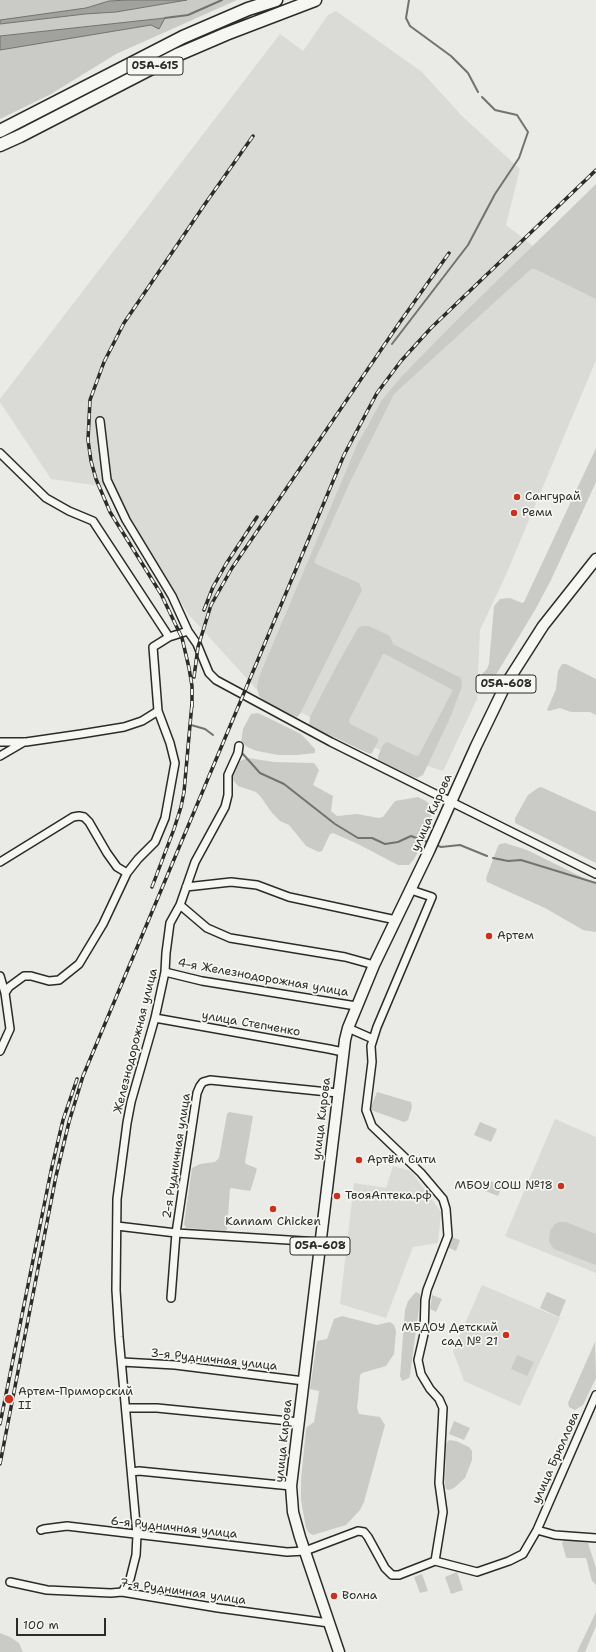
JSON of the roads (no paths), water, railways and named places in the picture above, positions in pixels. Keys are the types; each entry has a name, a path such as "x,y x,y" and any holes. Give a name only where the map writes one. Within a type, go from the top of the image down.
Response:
{"highway":[{"name":"05А-615","path":"0,131 183,37 248,9 276,0"},
{"name":"05А-615","path":"0,145 177,55 226,34 315,0"}],"main road":[{"name":"улица Кирова","path":"338,1652 304,1551 293,1512 291,1486 343,1052 348,1028 374,965 411,890 476,746 506,684 543,626 596,559"}],"street":[{"path":"100,421 107,480 126,520 172,596 188,631 197,644 209,673 216,680 300,726 596,874"},
{"path":"0,453 46,498 69,511 93,521 169,638"},
{"path":"5,993 9,987 24,976 49,981 59,980 79,964 103,924 128,873 138,859 155,842 165,818 175,763 170,743 158,711 153,647 169,638 188,631"},
{"path":"0,742 26,742 124,727 142,721 158,711"},
{"path":"0,756 26,742"},
{"name":"Железнодорожная улица","path":"122,1592 130,1579 136,1555 137,1535 116,1290 117,1200 131,1102 155,1018 166,972 166,953 170,923 180,905 195,862 225,807 228,795 228,775 238,753 239,746"},
{"path":"0,862 73,817 79,816 84,817 89,822 117,867 128,873"},
{"path":"186,887 231,882 257,885 289,897 396,920"},
{"path":"411,890 432,897 373,1039 371,1046 372,1062 366,1110 368,1119 372,1126 421,1173 443,1199 448,1223 448,1236 427,1290 424,1334 418,1360 421,1374 430,1389 439,1399 443,1412 439,1483 443,1512 434,1561"},
{"path":"180,905 207,928 230,938 345,957 374,965"},
{"name":"4-я Железнодорожная улица","path":"166,972 202,981 356,1006"},
{"path":"0,976 5,993 10,1029 0,1051"},
{"name":"улица Степченко","path":"155,1018 343,1052"},
{"path":"348,1028 373,1039"},
{"name":"2-я Рудничная улица","path":"171,1298 176,1233 197,1093 203,1082 210,1080 338,1093"},
{"path":"117,1226 176,1233 320,1242"},
{"name":"3-я Рудничная улица","path":"122,1362 175,1366 304,1381"},
{"name":"улица Брюллова","path":"434,1561 477,1572 520,1557 523,1554 536,1530 596,1395"},
{"path":"126,1408 157,1408 299,1422"},
{"path":"132,1472 139,1471 291,1486"},
{"name":"6-я Рудничная улица","path":"41,1530 44,1528 67,1526 287,1552 304,1551 358,1531 364,1532 368,1537 385,1568 392,1575 399,1575 434,1561"},
{"path":"536,1530 555,1535 596,1538"},
{"name":"7-я Рудничная улица","path":"10,1582 47,1590 111,1594 122,1592 218,1608 329,1623"}],"waterway":[{"path":"165,18 188,15 222,0"},
{"path":"409,0 406,18 410,26 451,56 468,73 478,92"},
{"path":"392,344 468,245 495,194 519,158 528,132 517,115 495,110 482,97"},
{"path":"191,725 205,729 213,735"},
{"path":"242,753 260,773 284,784 335,824 358,838 372,838 385,844 398,842 411,836 430,843"},
{"path":"436,845 441,847 460,845 487,856"},
{"path":"493,858 508,861 521,860 596,883"}],"railway":[{"path":"192,707 192,686 182,638 161,594 110,512 96,479 91,461 88,440 90,400 104,362 124,323 253,136"},
{"path":"0,1464 56,1176 69,1122 83,1076 344,455 377,393 401,361 431,328 596,170"},
{"path":"194,677 198,647 211,605 232,568 400,322 449,253"},
{"path":"204,610 213,587 226,564 257,517"},
{"path":"152,887 181,807 184,792 192,703"},
{"path":"0,1424 51,1171 63,1120 77,1079"}],"place":[{"name":"Сангурай","path":"517,497"},
{"name":"Реми","path":"514,513"},
{"name":"Артем","path":"489,936"},
{"name":"Артём Сити","path":"359,1160"},
{"name":"МБОУ СОШ №18","path":"561,1186"},
{"name":"ТвояАптека.рф","path":"337,1196"},
{"name":"Kannam Chicken","path":"273,1209"},
{"name":"МБДОУ Детский сад № 21","path":"506,1335"},
{"name":"Артем-Приморский II","path":"9,1399"},
{"name":"Волна","path":"334,1596"}]}
